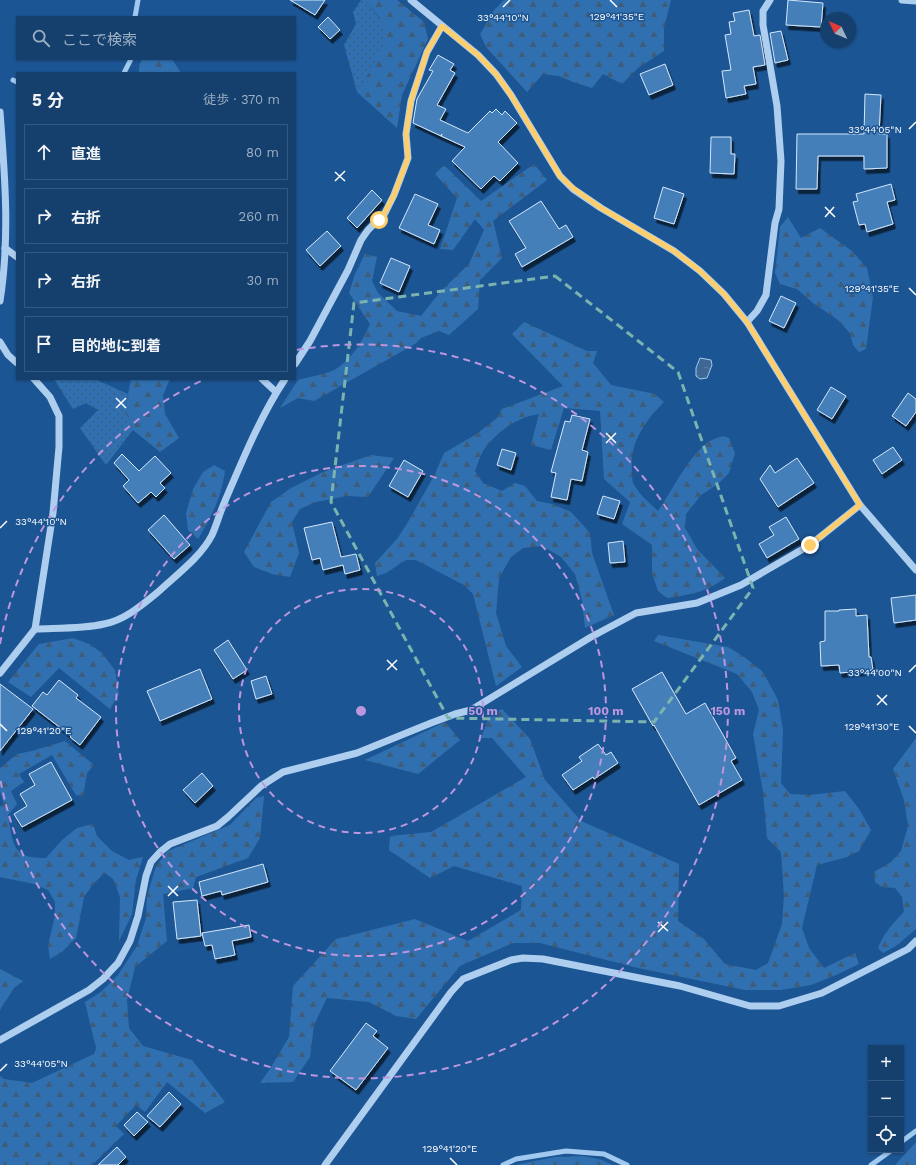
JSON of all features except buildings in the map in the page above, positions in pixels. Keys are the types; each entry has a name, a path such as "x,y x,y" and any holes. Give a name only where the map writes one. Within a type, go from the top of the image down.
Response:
{"street":[{"path":"411,0 478,55 496,74 511,95 560,176 574,189 601,208 674,251 700,271 724,294 747,322 860,505 916,570"},
{"path":"747,322 757,311 766,295 775,224 779,210 781,161 777,106 762,11 770,0"},
{"path":"902,0 916,1"},
{"path":"296,362 310,341 348,270 361,240 385,212 394,195 408,158 406,134 411,101 427,52 442,26"},
{"path":"0,112 7,213 3,280 0,301"},
{"path":"5,248 16,256"},
{"path":"0,342 8,355 16,362"},
{"path":"0,673 35,629 53,512 59,447 59,416 50,397 35,380"},
{"path":"263,380 276,392"},
{"path":"35,629 75,628 105,624 116,620 137,609 176,577 212,536 250,443 276,392 284,380"},
{"path":"0,1040 89,990 103,979 118,963 130,940 138,916 146,876 151,862 170,844 217,826 261,786 282,772 357,753 431,723 471,710 590,637 636,613 697,603 741,585 810,545 860,505"},
{"path":"325,1165 459,983 463,979 511,960 523,958 543,959 680,986 750,1006 779,1006 822,993 908,949 916,941"}],"highlighted area":[{"path":"555,276 678,372 753,588 654,722 448,718 331,502 354,303"}],"green space":[{"path":"361,0 365,0 380,19 387,36 374,64 357,92 344,45 356,24 353,12"},
{"path":"365,0 397,0 424,22 428,39 402,95 397,128 357,92 374,64 380,18"},
{"path":"504,0 671,0 664,28 664,51 638,68 622,84 603,74 592,88 559,76 543,74 527,92 486,47 480,34 495,9"},
{"path":"142,60 173,60 180,72 139,72 139,66"},
{"path":"534,164 547,180 493,221 502,258 480,280 478,309 449,335 439,331 421,338 415,344 314,401 298,398 280,408 298,380 334,370 351,356 364,337 370,324 349,293 355,274 365,254 377,257 372,281 378,293 397,311 421,316 441,291 469,264 484,230 475,219 453,250 440,249 457,198 435,174 444,165 481,201"},
{"path":"788,217 801,238 820,228 852,251 867,268 873,297 866,349 859,352 853,345 850,333 838,320 813,303 797,289 780,284 775,273 780,227"},
{"path":"524,322 587,351 597,351 593,363 611,385 655,394 664,402 651,416 640,433 633,451 632,460 632,476 635,487 641,495 658,511 692,458 708,443 723,436 729,438 735,453 729,473 718,484 701,495 686,514 685,528 697,549 725,578 705,590 683,596 667,598 658,591 652,573 652,545 622,524 630,502 604,479 600,411 564,408 551,450 531,445 539,414 523,418 515,422 494,438 483,451 475,471 483,483 502,491 515,483 525,486 537,501 552,504 571,512 590,533 592,553 614,615 585,628 582,600 575,574 561,557 542,546 523,548 511,557 499,578 496,613 506,646 522,667 496,686 473,594 464,585 416,560 406,560 386,573 377,576 375,563 397,539 408,522 434,476 444,453 475,435 497,418 502,409 563,386 512,334"},
{"path":"55,380 97,380 128,394 125,410 133,430 106,465 80,428 98,410 86,403 73,409"},
{"path":"131,380 170,380 163,395 165,414 179,438 160,452 133,430 125,410"},
{"path":"371,455 394,458 368,497 347,496 316,502 300,509 292,522 299,553 290,577 272,574 254,567 244,552 271,502 291,488 323,472"},
{"path":"214,465 225,471 223,481 215,506 198,539 188,530 186,513 193,489 203,472"},
{"path":"658,635 728,647 743,656 763,672 778,700 783,730 781,783 790,794 810,795 845,791 859,809 871,830 859,851 847,857 817,865 802,928 809,948 824,968 855,953 859,964 811,985 781,990 745,990 638,968 540,943 513,943 460,966 416,1019 396,1016 369,1002 327,998 314,1025 310,1057 293,1082 260,1083 289,1037 293,986 336,939 415,919 468,941 521,910 522,886 454,866 430,878 389,850 390,836 431,832 526,777 492,738 481,738 490,715 502,709 530,739 545,780 581,821 679,864 678,921 704,939 725,964 756,970 768,963 782,924 784,896 781,852 767,838 763,792 753,734 759,710 752,692 737,674 654,641"},
{"path":"73,638 89,644 102,653 115,670 119,694 110,709 59,668 31,697 8,682 39,644"},
{"path":"445,722 460,740 418,774 365,760"},
{"path":"916,738 916,929 896,946 883,953 878,948 880,943 889,928 904,912 902,897 895,888 882,887 875,882 874,872 891,862 901,851 908,826 904,800 893,769"},
{"path":"65,741 94,765 87,773 83,796 76,795 52,755 19,774 24,782 11,791 17,804 8,815 11,834 16,847 26,856 46,858 62,840 77,828 93,824 97,836 112,851 129,860 143,857 136,880 132,914 119,941 120,897 113,879 105,873 94,883 84,897 76,938 62,952 50,959 48,945 55,916 55,902 48,890 34,884 0,877 0,807 4,804 0,791 0,768 17,754"},
{"path":"264,796 260,838 248,858 196,877 193,888 163,894 167,941 135,967 127,1000 129,1028 143,1046 192,1060 225,1102 205,1113 167,1082 145,1112 136,1105 116,1126 124,1134 92,1165 0,1165 0,1076 4,1079 32,1083 94,1054 96,1048 85,1002 101,992 118,975 137,946 146,918 147,896 156,866 168,851 230,825 256,798"},
{"path":"0,969 23,981 14,988 0,1010"},
{"path":"916,1142 916,1165 895,1165"},
{"path":"584,1156 602,1160 613,1165 515,1165 555,1157"}],"water":[{"path":"700,358 711,360 712,365 707,378 700,379 696,376 696,368"}],"waterway":[{"path":"135,16 138,0"},
{"path":"124,72 130,60"},
{"path":"904,1140 916,1131"},
{"path":"503,1165 516,1159 566,1151 604,1154 627,1165"},
{"path":"871,1165 888,1153"}],"route":[{"path":"379,220 394,195 408,158 406,134 411,101 427,52 442,26 478,55 496,74 511,95 560,176 574,189 601,208 631,224 674,251 700,271 724,294 747,322 860,505 810,545"}]}
